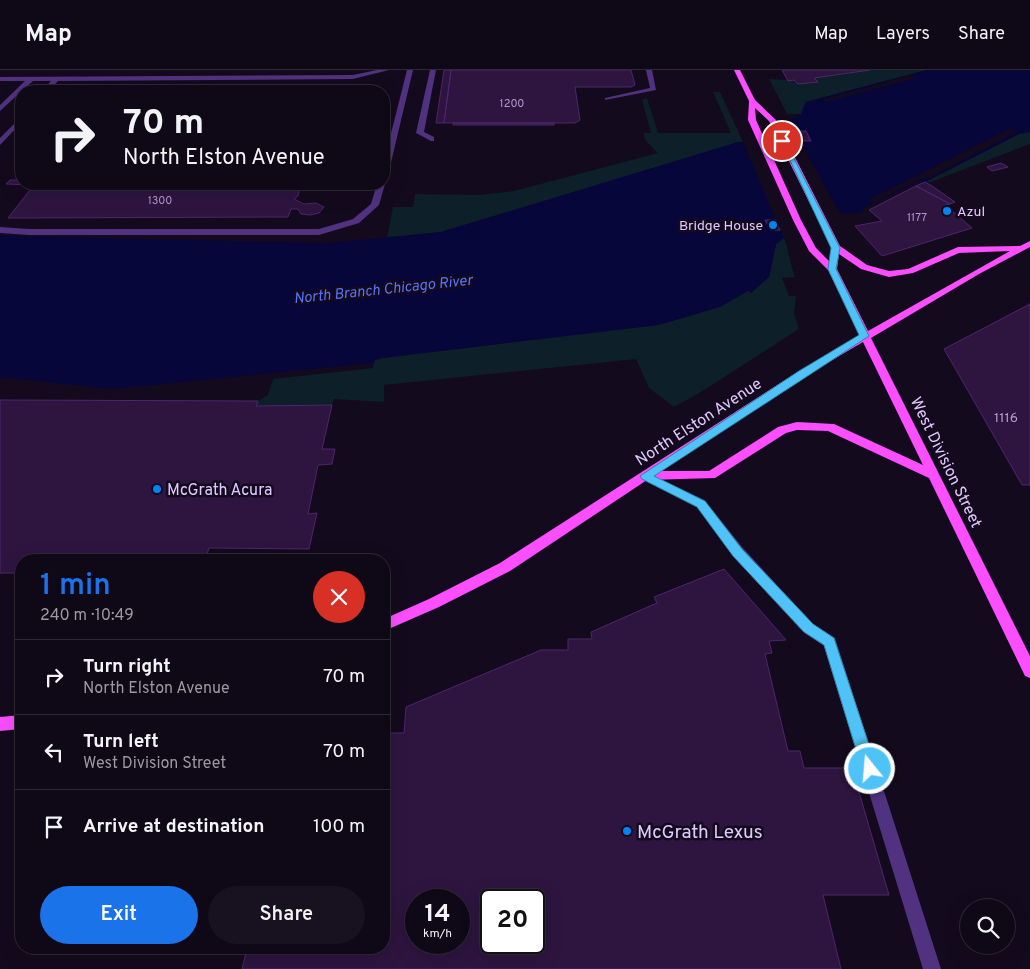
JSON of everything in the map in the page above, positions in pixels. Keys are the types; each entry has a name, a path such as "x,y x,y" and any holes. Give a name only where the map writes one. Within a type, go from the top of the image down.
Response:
{"main road":[{"name":"West Division Street","path":"737,70 752,102 772,120 836,248"},
{"name":"West Division Street","path":"752,102 752,120 797,220 812,249 832,269 1030,671"},
{"path":"832,269 836,248 864,267 889,274 910,272 958,250 1026,246"},
{"name":"North Elston Avenue","path":"390,622 434,603 505,567 803,373 864,336 1026,246"},
{"path":"646,476 711,475 782,430 815,425 830,427 933,475"},
{"path":"0,724 15,723"}],"street":[{"path":"3,79 16,70"},
{"path":"3,79 353,77 386,70"},
{"path":"390,145 410,70"},
{"path":"431,139 420,133 432,70"},
{"path":"607,99 654,89 649,70"},
{"path":"51,85 57,78"},
{"path":"25,85 31,79"},
{"path":"0,109 15,94"},
{"path":"0,143 15,126"},
{"path":"0,230 29,232 319,232 339,228 356,221 375,205 379,190"},
{"path":"646,476 701,504 738,552 802,621 830,642 932,969"}],"shaded area":[{"path":"870,70 927,70 806,102 801,114 787,114 769,79 817,82 814,78"},
{"path":"713,92 720,92 743,142 441,232 387,238 393,207 413,207 415,194 479,195 514,191 658,153 646,141 643,133 651,133 642,100 647,98 658,133 731,133"},
{"path":"1030,132 1030,144 931,182 925,182 1019,134"},
{"path":"784,238 795,277 782,278 789,296 796,296 794,313 799,329 701,392 674,407 649,388 636,359 384,385 384,402 334,399 332,405 256,406 258,401 268,395 273,379 373,368 374,360 769,277 776,244"}],"water":[{"name":"North Branch Chicago River","path":"927,70 1030,70 1030,132 1019,134 925,182 920,181 862,209 864,213 774,215 784,238 776,244 769,277 751,293 748,291 720,307 659,325 375,359 374,363 111,389 0,377 0,236 329,243 441,232 738,142 800,142 790,120 801,114 806,102"}],"pier":[{"path":"911,75 916,78 826,102 821,100"},
{"path":"1009,129 1017,132 927,179 923,178 873,203 868,200"},
{"path":"742,140 800,141 842,217 778,218 779,220 776,220"}],"building":[{"path":"444,70 451,70 444,123 436,123"},
{"path":"451,70 631,70 635,85 631,87 575,87 580,120 575,123 444,123"},
{"path":"782,70 870,70 814,78 818,82 798,84 794,80 788,81"},
{"path":"453,123 554,123 554,125 453,125"},
{"path":"795,131 806,131 811,141 800,141"},
{"path":"1001,163 1008,167 992,171 987,167"},
{"path":"10,180 15,180 15,184 6,184"},
{"path":"925,182 955,202 950,204 916,186"},
{"path":"916,186 950,204 945,205 972,228 882,256 855,226 882,221 869,210"},
{"path":"30,190 300,190 298,196 294,199 304,204 316,203 324,207 319,213 310,215 301,214 298,209 291,209 288,217 8,218"},
{"name":"Bridge House","path":"765,220 776,220 780,230 770,230"},
{"path":"1030,304 1030,485 1022,485 944,349"},
{"name":"McGrath Acura","path":"0,400 258,401 256,406 332,405 322,449 335,449 332,464 318,465 308,514 317,513 309,549 209,548 207,554 15,554 15,573 0,573"},
{"name":"McGrath Lexus","path":"724,569 786,640 769,641 772,653 765,654 788,751 800,751 804,768 852,768 889,895 823,895 841,969 242,969 246,954 390,954 390,733 404,733 406,707 541,650 568,650 568,639 592,639 591,632 657,603 654,597"}],"place":[{"name":"Azul","path":"947,211"},
{"name":"Bridge House","path":"773,225"},
{"name":"McGrath Acura","path":"157,489"},
{"name":"McGrath Lexus","path":"627,831"}],"route":[{"path":"782,141 836,248 832,269 864,336 803,373 646,476 701,504 738,552 808,628 830,642 870,769"}]}
